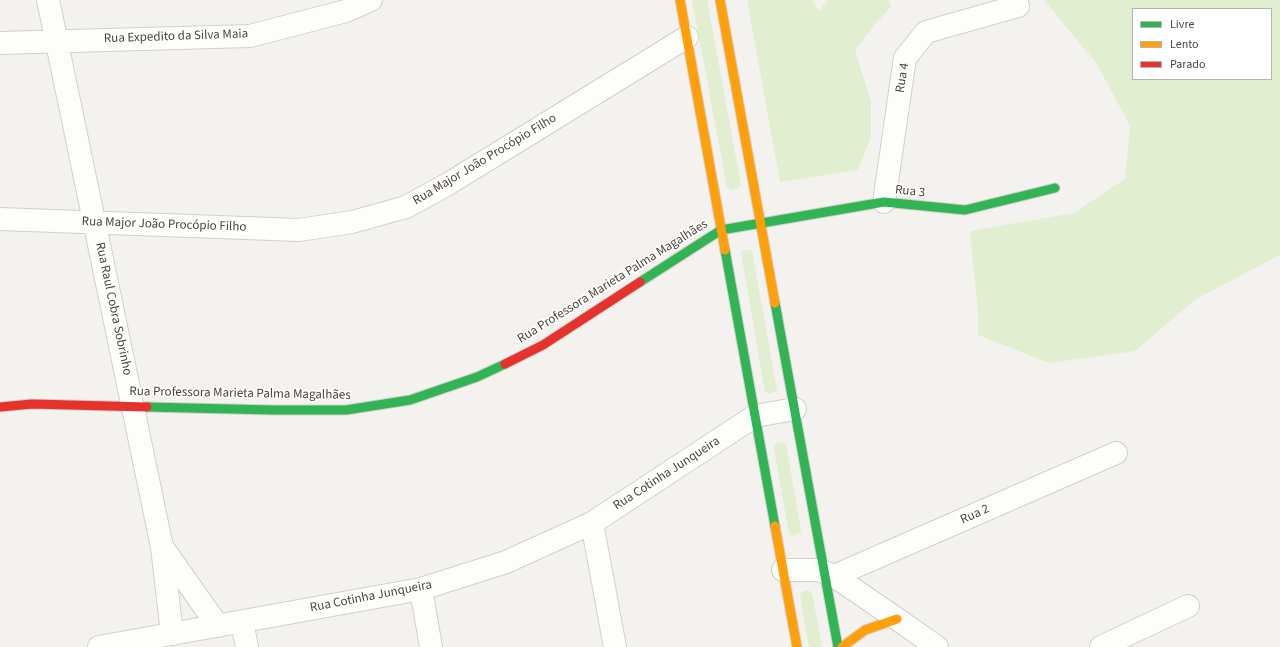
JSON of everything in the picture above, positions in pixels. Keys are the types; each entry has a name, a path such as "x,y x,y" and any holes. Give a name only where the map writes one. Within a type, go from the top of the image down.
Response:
{"street":[{"name":"Rua Raul Cobra Sobrinho","path":"48,0 134,406 162,548 172,634"},
{"name":"Rua Expedito da Silva Maia","path":"0,43 250,36 346,11 371,0"},
{"path":"680,0 796,647"},
{"path":"720,0 795,409 829,574 838,647"},
{"name":"Rua 4","path":"884,202 905,58 926,32 1018,6"},
{"name":"Rua Major João Procópio Filho","path":"0,219 298,230 352,222 406,207 448,184 686,37"},
{"name":"Rua 3","path":"761,223 884,202 965,210 1055,188"},
{"name":"Rua Professora Marieta Palma Magalhães","path":"0,408 32,404 273,410 346,410 410,400 477,377 543,344 721,230 761,223"},
{"name":"Rua Cotinha Junqueira","path":"99,647 421,589 506,562 592,523 755,416 795,409"},
{"name":"Rua 2","path":"829,574 1116,453"},
{"path":"592,523 615,647"},
{"name":"Rua Raul Cobra Sobrinho","path":"162,548 218,626"},
{"path":"783,570 818,570 829,574 937,647"},
{"path":"421,589 431,647"},
{"path":"1101,647 1188,606"},
{"path":"842,647 865,630 897,619"},
{"path":"242,622 247,647"}],"green space":[{"path":"692,0 707,0 741,185 736,189 731,190 727,187"},
{"path":"747,0 812,0 819,11 828,0 889,0 891,7 876,23 855,50 871,102 871,137 858,170 780,182"},
{"path":"1044,0 1280,0 1280,255 1196,299 1135,351 1049,363 978,335 978,313 970,232 1074,213 1125,179 1130,126 1097,64"},
{"path":"743,250 752,251 777,390 770,394 765,392 741,253"},
{"path":"782,442 786,444 801,531 797,535 792,536 789,534 774,448 776,443"},
{"path":"808,590 812,593 822,647 809,647 800,596 802,592"}],"traffic: fast":[{"path":"640,282 721,230 884,202 965,210 1055,188"},
{"path":"725,250 775,526"},
{"path":"775,303 838,647"},
{"path":"147,407 346,410 410,400 477,377 505,364"}],"traffic: slow":[{"path":"680,0 725,250"},
{"path":"720,0 775,303"},
{"path":"775,526 797,647"},
{"path":"842,647 865,630 897,619"}],"traffic: jam":[{"path":"505,364 543,345 640,282"},
{"path":"0,407 32,404 147,407"}]}
